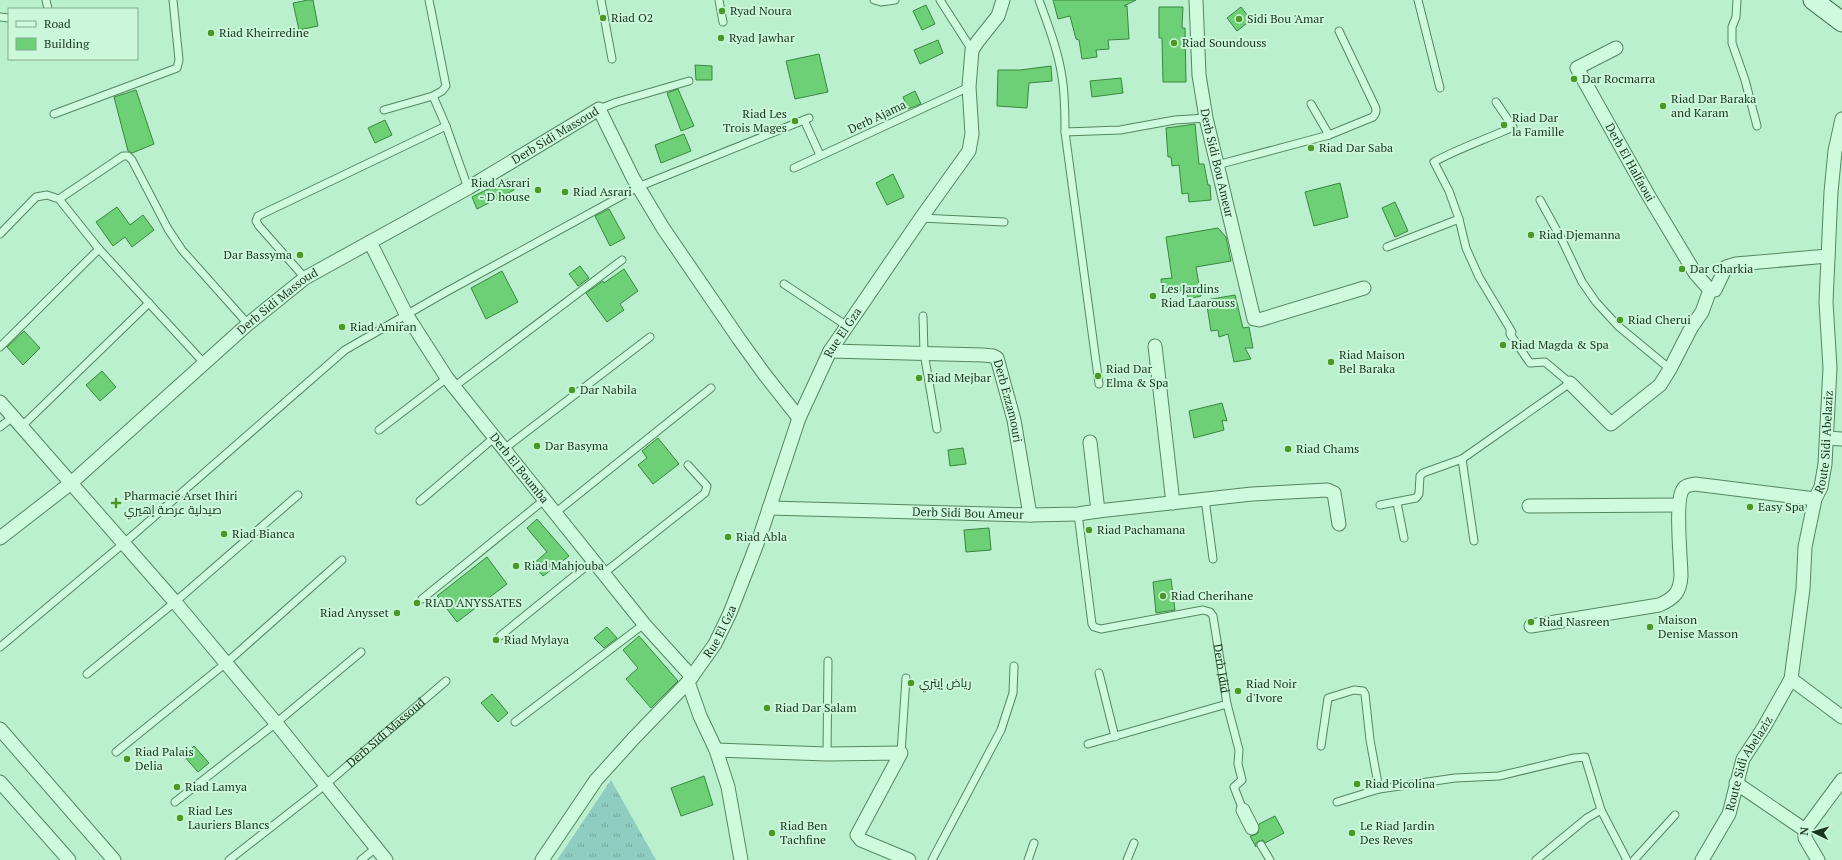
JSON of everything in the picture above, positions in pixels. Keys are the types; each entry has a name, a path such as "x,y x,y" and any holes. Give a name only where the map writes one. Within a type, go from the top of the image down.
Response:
{"street":[{"path":"972,50 978,40 998,16 1003,0"},
{"name":"Derb Sidi Bou Ameur","path":"1196,0 1199,75 1206,118 1254,319 1259,320 1364,288"},
{"path":"1813,0 1842,19"},
{"name":"Derb El Halfaoui","path":"1616,48 1577,68 1647,193 1695,273 1710,290"},
{"name":"Rue El Gza","path":"542,860 596,780 690,679 714,644 730,613 747,571 799,418 830,351 969,151 972,134 970,87 972,50"},
{"name":"Derb Sidi Massoud","path":"0,538 71,483 248,324 305,278 468,188 599,109 638,187 663,228 739,339 799,418"},
{"name":"Route Sidi Abelaziz","path":"1702,860 1729,814 1743,759 1764,727 1791,679 1802,596 1805,547 1815,499 1821,487 1828,438 1830,368 1827,316 1828,256 1831,192 1835,151 1842,119"},
{"name":"Derb El Boumba","path":"370,242 406,314 451,382 544,500 690,679"},
{"path":"1570,383 1611,424 1660,385 1691,328 1702,312 1710,290 1715,290 1726,268 1736,264 1828,256"},
{"path":"1155,346 1173,503"},
{"name":"Derb Ezzamouri","path":"830,351 990,355 997,358 1014,420 1030,515"},
{"path":"0,402 175,602 276,723 386,860"},
{"path":"1828,438 1842,439"},
{"path":"1090,442 1098,511"},
{"path":"1531,626 1659,605 1676,596 1681,587 1678,505 1684,487 1695,484 1815,499"},
{"name":"Derb Sidi Bou Ameur","path":"769,508 1030,515 1078,514 1252,494 1331,491 1335,498 1339,524"},
{"path":"1529,506 1678,505"},
{"path":"690,679 700,716 716,750 728,787 741,860"},
{"path":"1791,679 1842,717"},
{"path":"0,729 114,860"},
{"path":"716,750 827,754 901,753 857,835 861,840 909,860"},
{"path":"1818,860 1804,838 1805,830 1842,780"},
{"path":"0,782 69,860"},
{"path":"1736,783 1805,830"},
{"name":"Derb Jdid","path":"1243,810 1252,828"}],"lane":[{"path":"54,114 177,68 178,60 173,0"},
{"path":"384,110 433,96 442,91 446,86 429,0"},
{"path":"601,0 612,59"},
{"path":"720,0 723,22"},
{"path":"874,0 881,2 896,0"},
{"path":"940,0 972,50"},
{"path":"1039,0 1051,33 1062,75 1065,132 1100,384"},
{"path":"1418,0 1440,88"},
{"path":"1737,0 1736,17 1732,27 1732,43 1757,126"},
{"path":"1217,165 1329,135 1373,117 1377,110 1339,31"},
{"path":"599,109 617,102 689,81"},
{"name":"Derb Ajama","path":"794,168 970,87"},
{"path":"433,96 446,126 468,188"},
{"path":"1380,505 1397,503 1418,497 1419,479 1423,473 1462,459 1570,383 1545,362 1530,363 1510,334 1510,332 1512,332 1479,277 1466,248 1459,219 1449,191 1434,162 1448,154 1489,139 1513,127 1496,102"},
{"path":"1311,104 1329,135"},
{"path":"1065,132 1120,130 1175,120 1206,118"},
{"path":"0,647 124,543 337,356 406,314 638,187 806,119 820,156"},
{"path":"305,278 259,226 256,221 258,216 446,126"},
{"path":"59,199 123,156 128,156 132,160 168,229 182,250 248,324"},
{"path":"0,234 36,197 47,196 59,199 99,249 204,363"},
{"path":"1540,200 1562,240 1582,282 1596,302 1618,326 1670,369"},
{"path":"921,218 1004,222"},
{"path":"1387,247 1459,219"},
{"path":"0,346 99,249"},
{"path":"379,430 451,382 622,260"},
{"path":"784,284 847,326"},
{"path":"0,427 17,422 150,303"},
{"path":"923,316 924,353 937,429"},
{"path":"504,449 650,337"},
{"path":"555,513 711,388"},
{"path":"420,501 495,437"},
{"path":"1462,459 1474,541"},
{"path":"604,573 707,491 706,486 688,465"},
{"path":"87,674 175,602 298,495"},
{"path":"1205,499 1213,558"},
{"path":"422,599 544,500"},
{"path":"1397,503 1404,538"},
{"name":"Derb Jdid","path":"1078,514 1092,624 1094,627 1101,629 1203,610 1210,612 1213,616 1227,704 1239,750 1238,764 1242,778 1241,782 1234,787 1234,791 1243,810"},
{"path":"116,752 226,663 342,560"},
{"path":"500,636 594,560"},
{"path":"515,722 644,624"},
{"path":"175,802 276,723 361,652"},
{"path":"827,754 828,661"},
{"path":"932,860 1001,730 1013,693 1014,666"},
{"path":"1099,673 1115,737"},
{"path":"901,753 906,678"},
{"name":"Derb Sidi Massoud","path":"229,860 325,785 446,681"},
{"path":"1321,746 1328,698 1354,690 1363,691 1365,694 1379,789"},
{"path":"1088,744 1227,704"},
{"path":"1337,802 1379,789 1455,778 1499,776 1581,756 1586,759 1601,810 1627,860"},
{"path":"1536,860 1587,818 1601,810"},
{"path":"1634,860 1675,815"},
{"path":"1028,860 1034,843"},
{"path":"1126,860 1134,843"},
{"path":"1261,845 1270,860"},
{"path":"361,860 376,848"}],"green space":[{"path":"611,780 656,860 557,860"}],"building":[{"path":"313,0 318,26 299,30 293,3"},
{"path":"1053,0 1136,0 1124,6 1127,6 1129,39 1108,40 1109,49 1096,50 1097,57 1082,59 1079,40 1076,39 1070,16 1058,19"},
{"path":"926,5 935,24 922,30 913,11"},
{"path":"1159,7 1183,7 1182,28 1185,28 1186,82 1163,82 1162,38 1159,38"},
{"name":"Sidi Bou 'Amar","path":"1241,7 1251,20 1237,31 1227,18"},
{"path":"938,40 943,53 920,64 914,50"},
{"path":"819,54 828,92 795,99 786,61"},
{"path":"695,65 712,66 712,80 696,80"},
{"path":"1051,66 1052,81 1029,83 1027,108 997,106 998,70 1020,70"},
{"path":"1121,78 1123,93 1092,97 1090,81"},
{"path":"678,89 694,126 681,131 667,93"},
{"path":"136,90 154,144 132,153 128,151 114,97"},
{"path":"915,91 921,104 908,109 903,97"},
{"path":"385,120 392,135 375,143 368,128"},
{"path":"1195,124 1199,164 1204,164 1208,185 1210,185 1211,200 1189,202 1188,193 1182,194 1179,165 1172,166 1171,157 1168,157 1166,128"},
{"path":"684,134 691,151 661,163 655,145"},
{"path":"893,174 904,197 887,205 876,183"},
{"path":"508,179 514,190 477,209 472,197"},
{"path":"1340,183 1348,217 1314,226 1305,192"},
{"path":"1395,202 1408,231 1395,237 1382,208"},
{"path":"117,207 130,225 143,215 154,230 132,247 125,237 113,246 96,222"},
{"path":"609,209 625,238 610,246 595,216"},
{"path":"1218,228 1226,237 1231,261 1196,267 1201,296 1188,299 1187,290 1162,293 1161,279 1172,278 1166,237"},
{"path":"580,266 589,278 578,286 569,274"},
{"path":"624,269 638,291 620,304 624,310 607,322 586,293"},
{"path":"502,271 518,302 486,319 471,288"},
{"path":"1235,295 1243,328 1249,327 1253,348 1245,348 1251,359 1234,362 1228,334 1219,337 1218,330 1211,331 1206,300"},
{"path":"24,331 40,348 23,365 7,347"},
{"path":"102,371 116,387 100,401 86,385"},
{"path":"1222,403 1227,421 1222,420 1224,430 1194,438 1189,411"},
{"path":"658,438 679,464 653,484 638,465 647,458 642,451"},
{"path":"963,448 966,464 950,466 948,450"},
{"path":"537,519 569,556 543,576 533,564 547,552 527,528"},
{"path":"989,528 991,550 966,552 964,530"},
{"path":"487,557 507,584 457,622 437,596"},
{"path":"1171,579 1175,610 1156,613 1153,582"},
{"path":"607,627 617,638 604,648 594,638"},
{"path":"639,636 678,681 651,708 626,679 638,668 623,650"},
{"path":"492,694 508,713 498,722 481,703"},
{"path":"194,746 209,763 198,772 184,756"},
{"path":"704,776 713,805 681,816 671,788"},
{"path":"1275,816 1284,833 1265,843 1263,840 1259,841 1256,843 1256,847 1250,836 1258,833 1259,824"}],"place":[{"name":"Ryad Noura","path":"722,11"},
{"name":"Riad O2","path":"603,18"},
{"name":"Sidi Bou 'Amar","path":"1239,19"},
{"name":"Riad Kheirredine","path":"211,33"},
{"name":"Ryad Jawhar","path":"721,38"},
{"name":"Riad Soundouss","path":"1174,43"},
{"name":"Dar Rocmarra","path":"1574,79"},
{"name":"Riad Dar Baraka and Karam","path":"1663,106"},
{"name":"Riad Les Trois Mages","path":"795,121"},
{"name":"Riad Dar la Famille","path":"1504,125"},
{"name":"Riad Dar Saba","path":"1311,148"},
{"name":"Riad Asrari - D house","path":"538,190"},
{"name":"Riad Asrari","path":"565,192"},
{"name":"Riad Djemanna","path":"1531,235"},
{"name":"Dar Bassyma","path":"300,255"},
{"name":"Dar Charkia","path":"1682,269"},
{"name":"Les Jardins Riad Laarouss","path":"1153,296"},
{"name":"Riad Cherui","path":"1620,320"},
{"name":"Riad Amiran","path":"342,327"},
{"name":"Riad Magda & Spa","path":"1503,345"},
{"name":"Riad Maison Bel Baraka","path":"1331,362"},
{"name":"Riad Dar Elma & Spa","path":"1098,376"},
{"name":"Riad Mejbar","path":"919,378"},
{"name":"Dar Nabila","path":"572,390"},
{"name":"Dar Basyma","path":"537,446"},
{"name":"Riad Chams","path":"1288,449"},
{"name":"Pharmacie Arset Ihiri صيدلية عرصة إهيري","path":"116,503"},
{"name":"Easy Spa","path":"1750,507"},
{"name":"Riad Pachamana","path":"1089,530"},
{"name":"Riad Bianca","path":"224,534"},
{"name":"Riad Abla","path":"728,537"},
{"name":"Riad Mahjouba","path":"516,566"},
{"name":"Riad Cherihane","path":"1163,596"},
{"name":"RIAD ANYSSATES","path":"417,603"},
{"name":"Riad Anysset","path":"397,613"},
{"name":"Riad Nasreen","path":"1531,622"},
{"name":"Maison Denise Masson","path":"1650,627"},
{"name":"Riad Mylaya","path":"496,640"},
{"name":"رياض إيتري","path":"911,683"},
{"name":"Riad Noir d'Ivore","path":"1238,691"},
{"name":"Riad Dar Salam","path":"767,708"},
{"name":"Riad Palais Delia","path":"127,759"},
{"name":"Riad Picolina","path":"1357,784"},
{"name":"Riad Lamya","path":"177,787"},
{"name":"Riad Les Lauriers Blancs","path":"180,818"},
{"name":"Riad Ben Tachfine","path":"772,833"},
{"name":"Le Riad Jardin Des Reves","path":"1352,833"}]}
